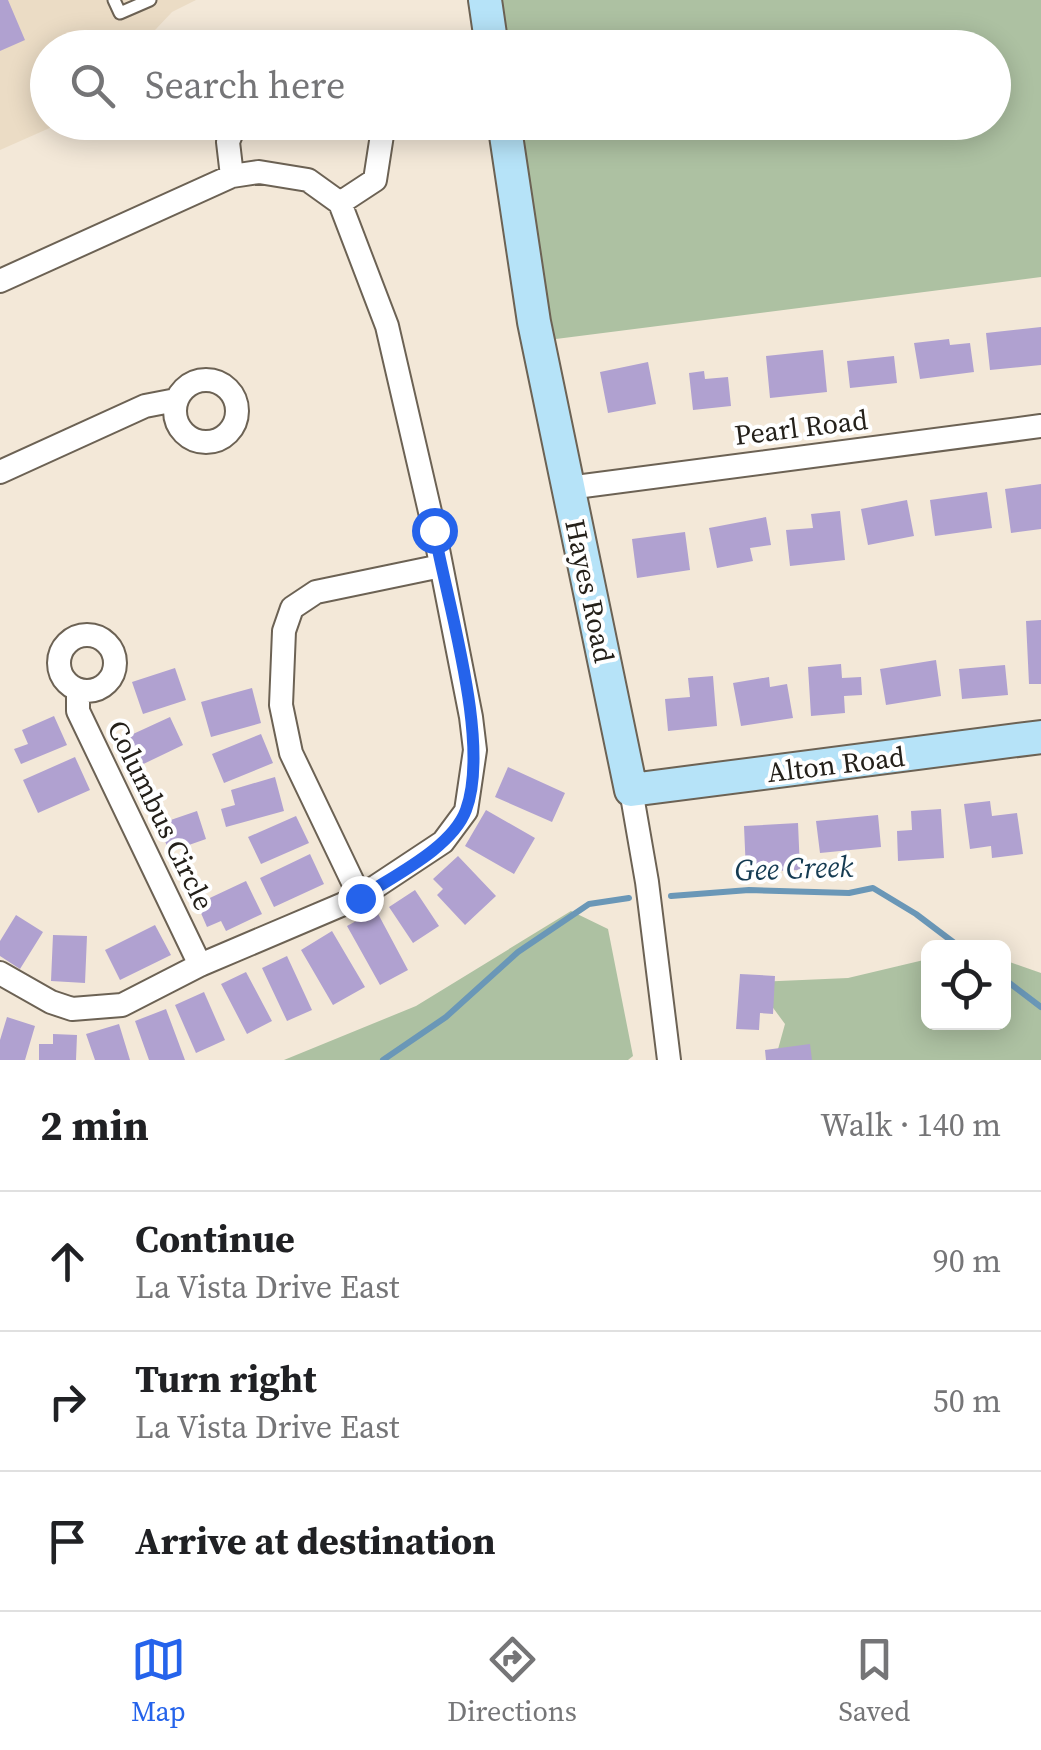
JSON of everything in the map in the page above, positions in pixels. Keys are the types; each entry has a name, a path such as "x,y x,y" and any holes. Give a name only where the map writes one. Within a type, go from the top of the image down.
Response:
{"street":[{"path":"485,0 489,30"},
{"path":"229,140 232,176"},
{"path":"340,203 375,180 381,140"},
{"name":"Hayes Road","path":"507,140 534,322 631,790 647,882 669,1060"},
{"path":"0,282 232,176 259,172 308,180 340,203 387,326 441,566 475,750 466,811 442,842 360,898 200,964 122,1005 72,1009 51,1002 0,973"},
{"path":"0,472 145,406 176,400"},
{"name":"Pearl Road","path":"568,488 1041,426"},
{"path":"360,898 290,753 281,705 284,631 292,608 316,592 441,566"},
{"name":"Columbus Circle","path":"78,690 78,711 200,964"},
{"name":"Alton Road","path":"631,790 1041,737"}],"lane":[{"path":"114,0 120,12 150,0"}],"shaded area":[{"path":"0,0 196,0 172,12 155,30 30,30 30,137 0,150"}],"green space":[{"path":"496,0 1041,0 1041,277 548,340 517,140 1011,140 1011,30 500,30"},
{"path":"571,911 608,929 633,1056 628,1060 284,1060 416,1006"},
{"path":"921,961 921,1030 1011,1030 1011,962 1041,973 1041,1060 775,1060 785,1024 754,982 848,978"}],"building":[{"path":"0,0 8,0 25,40 0,51"},
{"path":"1041,327 1041,365 990,370 986,333"},
{"path":"949,339 950,345 970,343 974,372 920,379 914,343"},
{"path":"823,350 827,392 770,398 766,356"},
{"path":"894,356 897,383 850,388 847,361"},
{"path":"648,362 656,404 608,413 600,372"},
{"path":"704,371 705,379 728,377 731,406 693,410 689,373"},
{"path":"1041,484 1041,529 1011,533 1005,489"},
{"path":"987,492 992,528 935,536 930,500"},
{"path":"907,500 914,536 868,545 861,509"},
{"path":"840,511 845,560 790,566 786,530 813,528 811,514"},
{"path":"766,517 771,545 750,548 753,561 717,568 709,528"},
{"path":"685,532 690,570 637,578 632,539"},
{"path":"1041,620 1041,684 1029,684 1026,621"},
{"path":"936,660 941,696 886,705 880,669"},
{"path":"841,664 842,678 861,677 862,695 844,696 845,713 811,716 808,667"},
{"path":"1005,665 1008,695 962,699 959,669"},
{"path":"175,668 186,700 143,714 132,682"},
{"path":"713,676 717,726 668,731 665,699 690,697 688,678"},
{"path":"769,677 770,687 787,684 793,718 741,726 733,683"},
{"path":"252,688 261,723 211,737 201,702"},
{"path":"54,716 67,745 21,764 14,749 28,744 22,730"},
{"path":"170,717 183,745 133,769 120,740"},
{"path":"261,734 273,763 224,783 212,754"},
{"path":"75,757 90,790 38,813 23,780"},
{"path":"508,767 565,793 552,822 495,797"},
{"path":"275,777 284,811 226,827 221,809 235,805 231,790"},
{"path":"990,801 992,816 1017,813 1023,854 992,858 991,846 970,849 964,804"},
{"path":"941,809 944,858 898,861 897,831 912,830 911,811"},
{"path":"486,810 535,838 514,874 465,846"},
{"path":"197,811 206,839 169,852 159,824"},
{"path":"878,815 881,847 820,853 816,821"},
{"path":"296,816 309,843 261,864 248,837"},
{"path":"798,823 800,870 746,872 744,826"},
{"path":"310,854 324,884 274,907 260,878"},
{"path":"458,856 496,896 465,925 437,895 443,889 433,879"},
{"path":"246,881 262,914 226,931 221,921 207,927 197,904"},
{"path":"415,890 439,926 413,943 389,907"},
{"path":"376,910 408,970 380,985 347,926"},
{"path":"16,915 43,932 20,969 0,956 0,941"},
{"path":"155,925 171,955 120,980 105,950"},
{"path":"332,931 365,987 333,1005 301,950"},
{"path":"53,935 87,936 85,983 51,981"},
{"path":"287,956 312,1010 287,1021 262,968"},
{"path":"246,972 272,1021 247,1034 221,984"},
{"path":"740,974 775,976 773,1014 760,1013 759,1030 736,1029"},
{"path":"204,992 225,1040 196,1053 175,1005"},
{"path":"166,1009 185,1060 149,1060 135,1021"},
{"path":"7,1017 35,1026 25,1060 0,1060 0,1040"},
{"path":"119,1024 130,1060 95,1060 86,1034"},
{"path":"53,1034 77,1035 76,1060 39,1060 39,1044 53,1044"},
{"path":"810,1044 812,1060 766,1060 765,1050"}],"waterway":[{"name":"Gee Creek","path":"671,896 749,890 849,893 873,888 950,940"},
{"name":"Gee Creek","path":"383,1060 446,1017 518,952 589,904 629,898"},
{"name":"Gee Creek","path":"1011,984 1041,1007"}],"route":[{"path":"360,898 442,842 466,811 475,750 434,530"}]}
